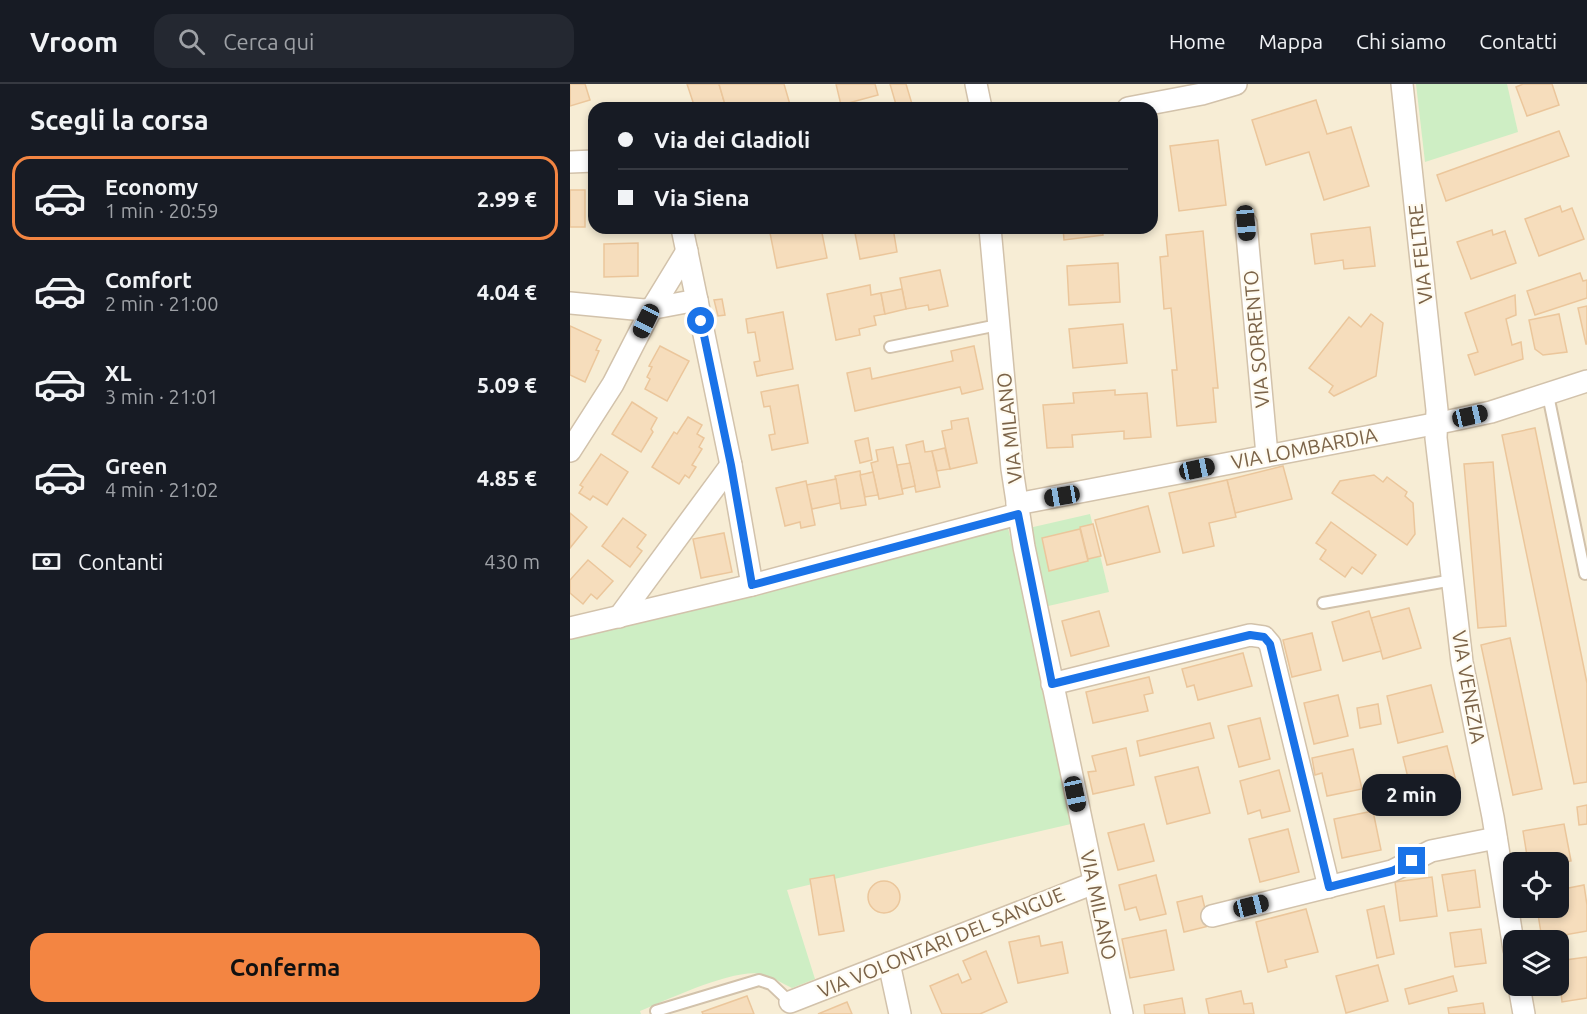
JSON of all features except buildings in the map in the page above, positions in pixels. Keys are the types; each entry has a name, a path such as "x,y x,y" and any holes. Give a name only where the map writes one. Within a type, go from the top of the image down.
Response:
{"street":[{"path":"976,84 980,102"},
{"name":"VIA FELTRE","path":"1402,84 1437,410 1436,424"},
{"path":"1155,102 1226,86"},
{"path":"570,162 588,161"},
{"name":"VIA SORRENTO","path":"1246,223 1267,455"},
{"path":"683,234 731,465 752,585"},
{"name":"VIA MILANO","path":"990,234 1018,509 1052,684 1122,1014"},
{"path":"570,451 613,384 651,310 687,251"},
{"path":"570,303 651,310 697,300"},
{"name":"VIA LOMBARDIA","path":"570,628 752,585 1018,509 1267,455 1491,412 1587,381"},
{"name":"VIA VENEZIA","path":"1436,424 1463,668 1496,838 1511,930"},
{"path":"619,617 731,465"},
{"path":"1052,684 1250,635 1264,637 1270,644 1329,887"},
{"path":"1212,916 1392,871 1431,851 1496,838"},
{"name":"VIA VOLONTARI DEL SANGUE","path":"790,1002 1094,883"},
{"path":"889,963 900,1014"},
{"path":"1521,996 1524,1014"}],"lane":[{"path":"890,347 998,325"},
{"path":"1548,395 1585,574"},
{"path":"1323,603 1453,580"},
{"name":"VIA VOLONTARI DEL SANGUE","path":"656,1011 759,980 771,984 790,1002"}],"shaded area":[{"path":"570,84 1587,84 1587,1014 570,1014"}],"green space":[{"path":"1416,84 1507,84 1518,132 1425,162"},
{"path":"1090,514 1109,592 1044,607 1029,528"},
{"path":"1008,528 1071,824 787,890 815,979 792,988 766,975 750,973 701,986 640,1011 641,1014 570,1014 570,638 756,594"}],"route":[{"path":"701,321 731,465 752,585 1018,514 1052,684 1250,635 1260,635 1270,644 1329,887 1392,871 1412,861"}]}
